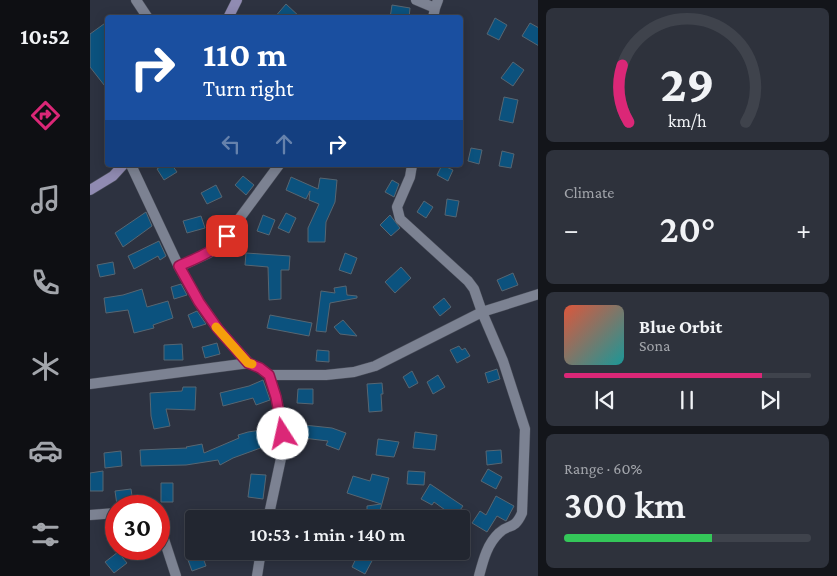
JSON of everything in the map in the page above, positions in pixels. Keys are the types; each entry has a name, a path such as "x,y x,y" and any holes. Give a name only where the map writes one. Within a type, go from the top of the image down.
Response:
{"street":[{"path":"136,0 146,15"},
{"path":"230,15 237,0"},
{"path":"416,0 436,8"},
{"path":"90,190 113,176 121,167"},
{"path":"132,167 179,266 199,302 218,329 248,363 260,368 269,375 281,418 284,449 270,510"},
{"path":"179,266 209,253 219,246 278,167"},
{"path":"412,167 410,177 397,207 400,219 468,281 474,289 506,369 523,419 526,438 522,514 518,523 500,531 493,540 486,552 479,576"},
{"path":"269,375 326,375 354,372 374,366 482,312 538,294"},
{"path":"90,384 248,363"},
{"path":"90,515 105,514"},
{"path":"170,558 176,576"},
{"path":"257,576 260,560"}],"building":[{"path":"286,4 298,15 277,15"},
{"path":"392,5 410,8 409,15 390,15"},
{"path":"495,18 507,25 499,40 487,34"},
{"path":"105,23 105,86 90,67 90,34"},
{"path":"530,23 538,27 538,45 522,36"},
{"path":"513,62 524,70 513,86 501,78"},
{"path":"504,97 518,100 513,123 499,120"},
{"path":"471,148 482,150 479,164 468,161"},
{"path":"502,151 514,154 511,168 499,166"},
{"path":"160,167 173,167 177,172 164,180 157,169"},
{"path":"441,167 453,170 448,181 437,175"},
{"path":"243,176 254,185 246,195 235,185"},
{"path":"291,177 318,189 320,178 337,180 335,202 326,222 325,242 308,242 308,228 319,204 309,200 310,191 306,199 286,190"},
{"path":"392,180 399,184 394,197 385,192"},
{"path":"216,185 222,197 207,204 201,193"},
{"path":"447,199 459,201 456,217 445,215"},
{"path":"424,201 433,207 426,218 417,212"},
{"path":"146,212 152,226 123,247 115,233"},
{"path":"286,213 296,218 289,233 278,228"},
{"path":"263,215 275,220 269,235 257,231"},
{"path":"390,215 400,228 391,236 380,225"},
{"path":"201,216 205,228 187,233 183,221"},
{"path":"159,241 166,256 160,260 158,256 134,269 128,256"},
{"path":"246,253 290,256 289,270 281,270 281,299 269,300 268,267 245,265"},
{"path":"345,253 357,258 351,274 339,270"},
{"path":"113,262 115,274 100,277 97,265"},
{"path":"401,267 411,278 395,293 385,282"},
{"path":"513,273 518,285 502,291 497,280"},
{"path":"181,284 187,295 174,299 171,287"},
{"path":"346,286 347,295 357,296 357,298 330,303 326,332 316,331 321,291 335,293 334,288"},
{"path":"142,289 147,307 168,301 173,318 153,325 154,328 134,333 128,310 106,313 104,298"},
{"path":"444,298 451,307 440,316 433,307"},
{"path":"197,311 206,324 193,328 188,315"},
{"path":"270,315 312,323 309,336 267,328"},
{"path":"343,320 357,336 340,334 334,327"},
{"path":"217,343 220,354 205,358 202,347"},
{"path":"182,344 183,360 164,360 164,345"},
{"path":"459,346 462,350 465,348 470,356 457,363 450,350"},
{"path":"317,350 329,351 329,362 316,361"},
{"path":"497,369 500,379 488,383 485,373"},
{"path":"412,371 418,383 409,388 403,377"},
{"path":"438,375 445,387 433,394 427,382"},
{"path":"263,380 270,400 256,405 253,398 223,406 220,393 249,386"},
{"path":"382,383 382,411 369,412 367,384"},
{"path":"183,387 196,387 195,410 166,409 170,426 154,429 151,416 150,393 182,391"},
{"path":"298,389 313,389 313,404 297,403"},
{"path":"304,425 332,428 346,433 339,450 326,445 328,441 303,438"},
{"path":"275,428 275,452 267,453 266,446 233,458 220,465 218,460 186,465 141,466 140,450 187,448 202,444 204,453 239,438 238,435"},
{"path":"415,432 437,435 435,450 413,448"},
{"path":"378,439 399,442 394,457 376,455"},
{"path":"501,450 502,463 487,465 486,451"},
{"path":"121,451 122,466 105,468 104,453"},
{"path":"488,469 502,477 496,489 481,481"},
{"path":"103,471 103,491 90,491 90,473"},
{"path":"408,471 425,472 424,485 407,484"},
{"path":"251,474 266,475 263,499 248,497"},
{"path":"372,474 389,478 380,510 367,510 367,506 381,504 347,493 353,476 370,481"},
{"path":"161,483 173,483 173,502 170,502 170,495 161,495"},
{"path":"430,484 463,506 460,510 445,510 434,502 432,505 421,499"},
{"path":"131,489 132,495 116,495 115,491"},
{"path":"496,496 514,506 506,521 497,516 487,532 472,523 480,511 486,515"},
{"path":"108,560 125,560 127,563 114,573 105,562"},
{"path":"188,560 204,560 206,566 192,571"},
{"path":"355,560 372,560 365,574 352,567"}],"slow traffic":[{"path":"216,327 248,363 252,364"}],"route":[{"path":"227,236 219,246 209,253 179,266 199,302 218,329 248,363 260,368 269,375 281,418 283,434"}]}
